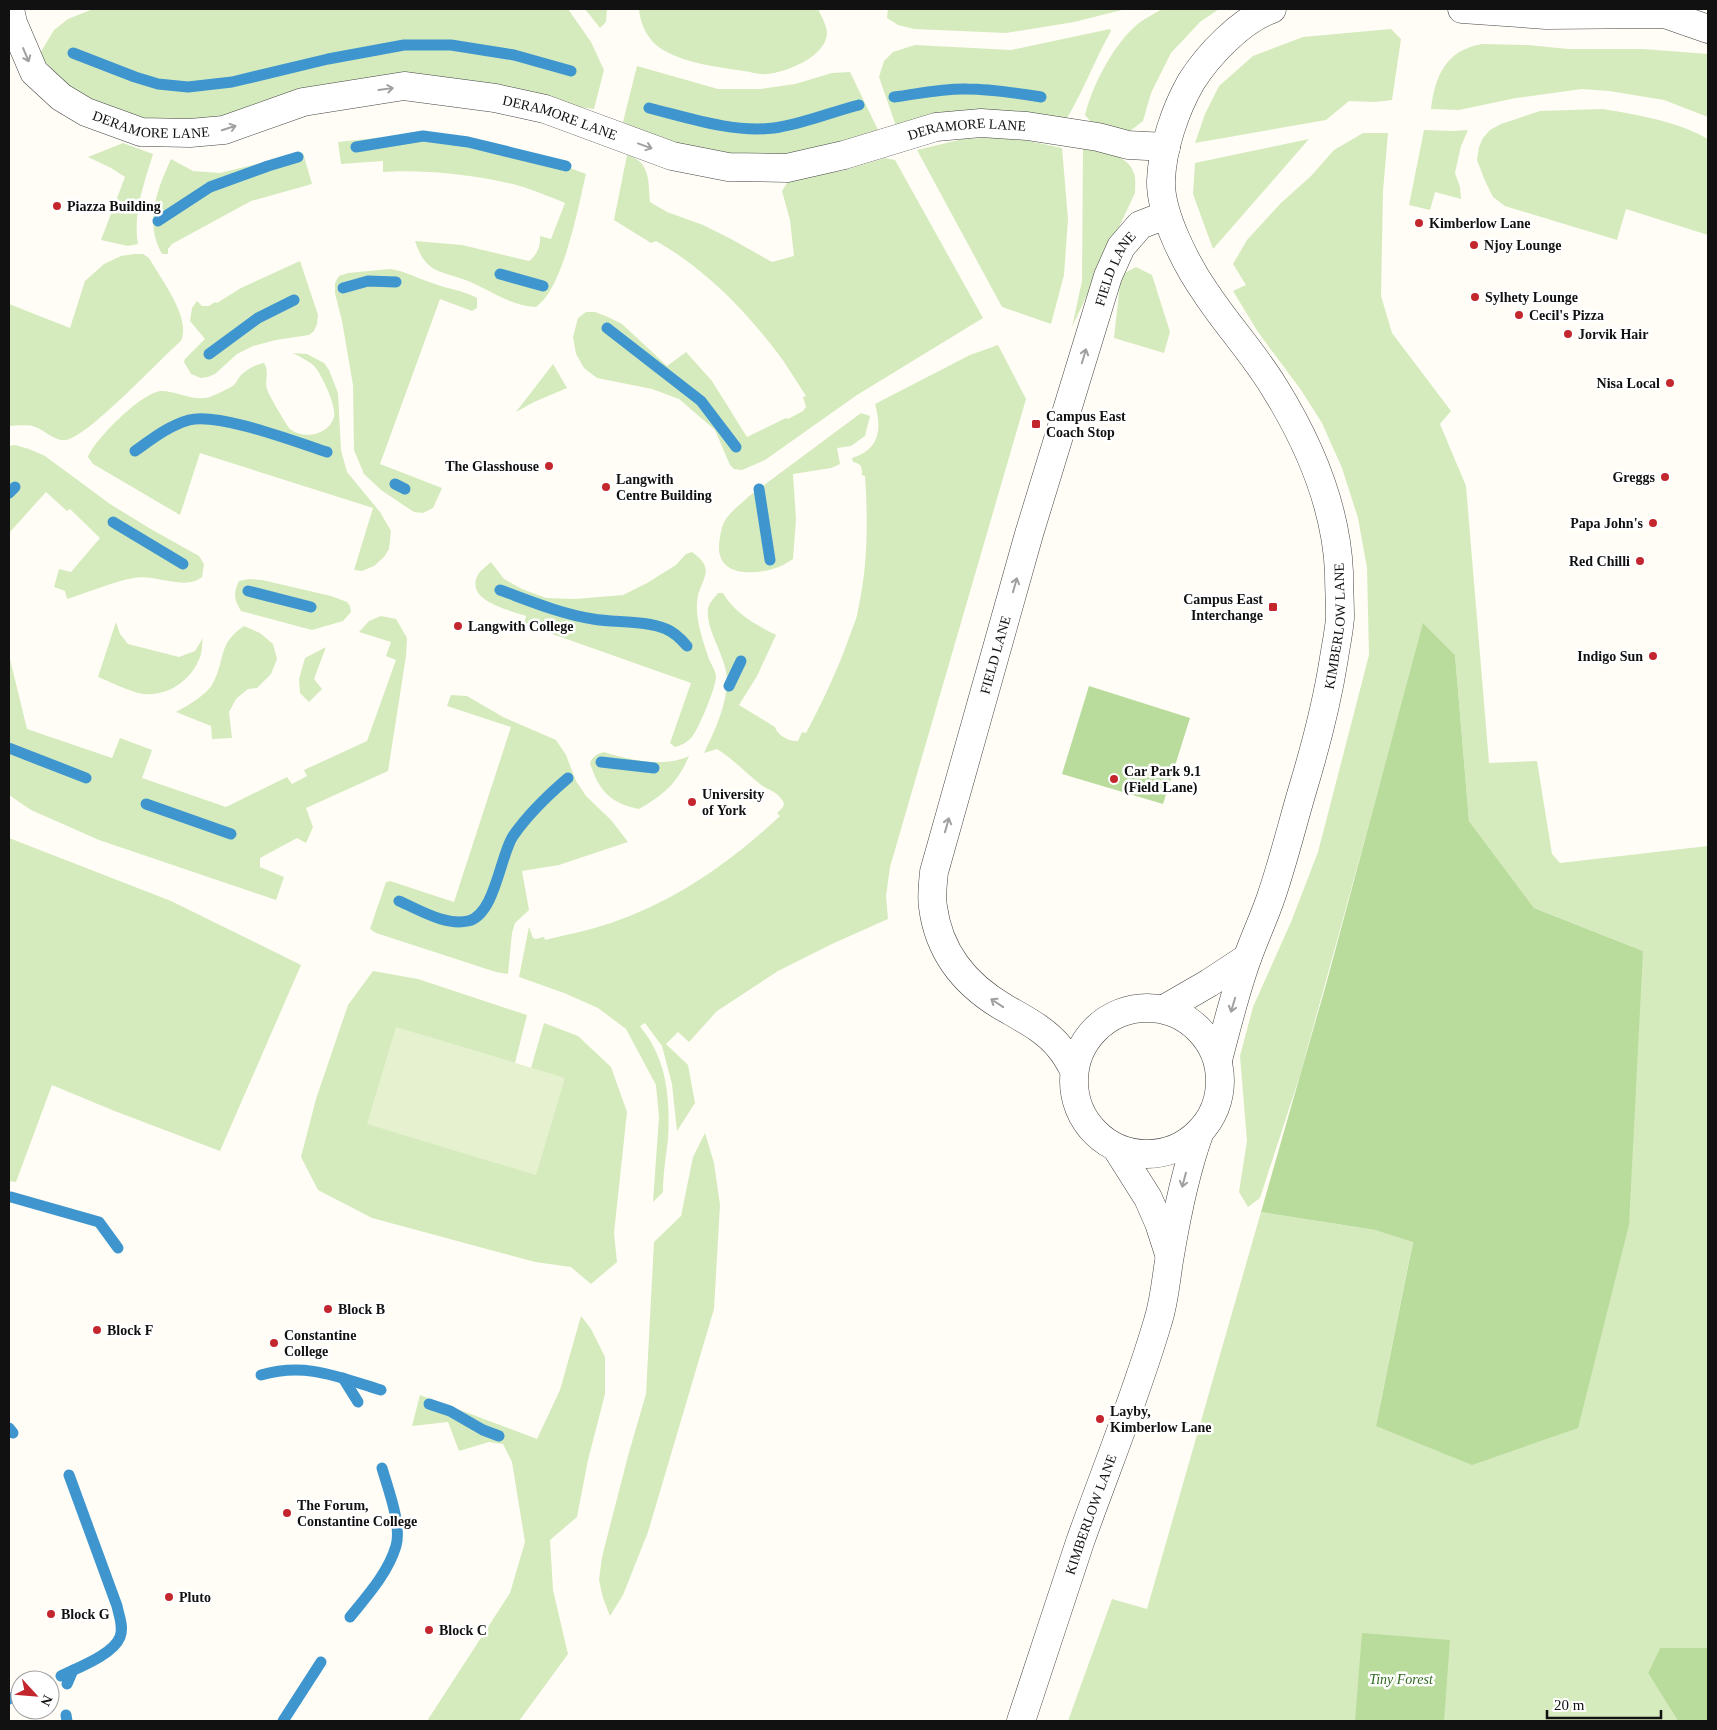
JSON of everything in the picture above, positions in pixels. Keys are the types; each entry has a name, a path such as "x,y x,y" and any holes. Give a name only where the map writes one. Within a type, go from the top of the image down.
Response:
{"street":[{"name":"DERAMORE LANE","path":"10,9 13,23 34,72 61,97 86,112 141,132 190,133 224,130 303,102 404,86 495,98 545,109 672,156 728,167 787,168 844,155 936,127 981,123 1027,126 1128,145 1166,147"},
{"name":"KIMBERLOW LANE","path":"1218,1060 1247,958 1270,900 1282,863 1317,741 1328,696 1340,621 1339,568 1335,527 1320,480 1301,434 1273,386 1204,292 1183,253 1166,215 1161,183 1166,147 1174,117 1198,71 1227,39 1264,12 1272,9"},
{"path":"1462,9 1546,15 1670,11 1708,29"},
{"name":"FIELD LANE","path":"1074,1070 1060,1047 1039,1028 974,988 956,968 943,943 932,906 934,872 1029,534 1108,276 1122,247 1140,224 1166,215"},
{"path":"1164,1009 1209,984 1247,958"},
{"path":"1144,1007 1164,1009 1188,1019 1206,1036 1218,1060 1221,1086 1214,1112 1199,1134 1182,1146 1162,1154 1142,1155 1117,1149 1100,1138 1084,1118 1074,1095 1074,1070 1083,1045 1100,1024 1123,1011 1144,1007"},
{"name":"KIMBERLOW LANE","path":"1021,1721 1075,1556 1102,1485 1158,1321 1166,1289 1169,1257 1181,1191 1188,1163 1199,1134"},
{"path":"1117,1149 1148,1198 1159,1223 1169,1257"}],"green space":[{"path":"93,9 568,9 591,42 604,70 594,109 556,104 516,92 262,109 185,122 143,118 101,108 66,85 39,55 54,30 68,19"},
{"path":"585,9 607,9 606,22 600,28"},
{"path":"639,9 818,9 825,24 827,34 820,50 804,62 775,73 758,74 692,62 663,50 653,42 646,32 641,21"},
{"path":"888,9 1126,9 1074,22 1006,33 914,29 898,25 887,18"},
{"path":"1162,9 1219,9 1200,22 1171,53 1151,93 1143,121 1130,131 1091,122 1085,115 1093,90 1113,53 1130,31"},
{"path":"1110,29 1111,31 1067,118 996,110 950,113 896,126 879,77 884,61 893,52 915,45 1011,50"},
{"path":"1391,29 1401,39 1392,100 1375,102 1349,101 1326,120 1195,143 1205,114 1219,86 1253,56 1303,37"},
{"path":"1482,44 1528,45 1568,49 1643,49 1708,54 1708,117 1664,100 1609,91 1582,89 1516,98 1459,110 1431,109 1439,76 1444,66 1459,52"},
{"path":"637,66 718,89 761,89 795,84 832,73 850,72 879,132 767,163 674,147 623,122"},
{"path":"1603,109 1644,116 1670,123 1708,139 1708,235 1626,209 1617,240 1505,206 1493,197 1477,160 1479,147 1483,138 1490,130 1501,124 1540,111"},
{"path":"1424,130 1468,130 1461,146 1455,173 1460,187 1461,199 1435,192 1430,210 1409,205"},
{"path":"1363,133 1388,133 1383,191 1381,296 1392,333 1451,411 1440,424 1466,486 1489,763 1537,761 1552,854 1560,863 1708,846 1708,1648 1660,1648 1648,1673 1678,1721 1068,1721 1112,1599 1147,1609 1261,1212 1375,1230 1413,1241 1376,1426 1643,951 1534,908 1469,821 1455,655 1424,624 1300,1075 1260,1198 1248,1207 1239,1192 1247,1141 1240,1056 1253,1007 1291,922 1318,852 1369,655 1367,568 1358,518 1342,468 1322,423 1301,390 1258,332 1233,291 1246,285 1233,264 1247,240 1281,203 1311,176 1334,150"},
{"path":"405,135 453,137 500,145 586,174 562,265 546,297 536,307 509,301 468,281 431,267 423,259 415,241 462,245 529,261 538,250 540,236 551,239 565,203 529,189 496,180 457,174 383,172 383,161 341,164 338,142"},
{"path":"1010,137 1062,148 1068,219 1064,275 1051,324 1002,307 917,150 963,139"},
{"path":"1309,139 1213,249 1193,194 1195,163"},
{"path":"123,143 153,154 138,210 138,244 128,246 101,240 125,177 88,157"},
{"path":"1083,149 1113,155 1126,161 1131,166 1135,175 1135,193 1072,327 1082,281"},
{"path":"303,153 312,184 251,201 172,244 168,249 168,254 162,254 154,230 154,206 161,182 171,159 193,171 220,173"},
{"path":"627,155 640,162 647,173 650,202 667,212 703,225 772,262 794,256 790,220 782,191 790,178 842,171 885,158 895,160 983,318 857,395 765,460 742,470 734,469 730,465 715,430 679,399 652,389 597,378 584,368 576,354 573,337 578,318 586,312 595,312 622,324 667,366 686,352 712,381 747,437 786,418 788,419 803,411 806,407 803,397 806,396 780,356 750,319 722,290 674,252 656,241 651,243 614,220"},
{"path":"143,254 149,258 173,298 182,321 183,332 181,341 107,412 76,436 62,440 54,438 32,426 9,426 9,304 70,328 85,281 104,264 121,256"},
{"path":"300,261 318,315 314,331 309,335 253,346 237,354 215,374 208,377 201,378 191,374 184,362 185,359 205,339 190,321 192,308 197,301 202,306 217,303 241,288"},
{"path":"1136,267 1152,275 1170,332 1164,353 1114,338 1121,275"},
{"path":"390,269 477,298 477,308 472,311 440,299 380,464 442,488 433,508 423,513 414,512 381,490 364,474 354,450 353,385 335,293 335,283 339,276 348,273"},
{"path":"998,345 1026,399 890,867 886,896 888,919 778,971 717,1011 689,1042 678,1032 666,1044 688,1065 695,1103 677,1131 672,1084 662,1046 645,1023 640,1026 657,1053 661,1065 667,1089 669,1114 663,1192 653,1202 659,1117 656,1085 626,1029 598,1008 564,993 519,977 529,927 533,938 544,937 545,940 601,926 642,911 705,876 744,848 780,816 777,813 784,803 776,794 760,784 717,749 704,753 723,708 727,680 724,662 710,626 708,617 709,605 718,593 723,593 739,612 753,623 776,635 757,676 739,705 775,727 778,733 784,737 798,741 802,732 806,733 830,685 855,622 864,576 867,510 865,476 862,475 861,466 853,462 852,458 868,449 877,437 878,422 875,404 970,355"},
{"path":"293,353 307,354 324,363 329,370 338,393 341,450 347,472 380,512 391,531 389,549 384,557 374,566 362,571 354,570 373,508 200,453 180,515 93,464 88,457 109,428 131,408 153,393 161,391 198,398 210,397 234,385 241,375 249,369 264,363 267,370 266,386 268,392 290,429 308,435 321,432 327,428 334,417 331,398 324,382 313,365"},
{"path":"553,364 567,388 516,412"},
{"path":"861,413 870,416 865,436 851,446 837,448 840,464 831,468 793,474 796,519 793,559 776,568 758,572 739,571 724,563 720,555 719,545 723,525 731,513 748,497"},
{"path":"15,445 45,456 110,504 199,556 204,564 202,577 187,583 142,577 134,578 109,584 67,599 65,591 54,587 59,569 71,572 100,538 70,509 67,511 46,492 9,533 9,446"},
{"path":"692,552 700,559 706,570 698,595 698,617 702,638 716,677 710,699 694,734 686,743 675,747 670,743 691,683 524,624 526,616 499,607 482,597 477,590 475,582 479,573 491,562 504,579 522,589 546,598 575,599 623,595 676,565 686,554"},
{"path":"249,579 262,580 331,596 347,602 351,612 343,621 312,630 241,611 236,600 236,589 239,581"},
{"path":"381,616 396,619 407,638 406,656 388,771 306,808 313,827 306,843 297,838 260,858 260,867 284,877 276,900 99,840 31,810 9,795 9,655 27,729 112,758 120,738 152,750 142,778 226,807 287,777 292,784 307,776 304,770 367,741 396,660 386,656 391,642 359,632 369,621"},
{"path":"116,622 120,634 128,644 179,657 195,651 203,638 201,655 196,666 175,687 157,693 138,693 98,677"},
{"path":"1423,623 1455,655 1469,821 1534,908 1643,951 1629,1225 1578,1428 1472,1465 1376,1426 1413,1242 1375,1230 1261,1212 1327,981"},
{"path":"244,626 260,633 273,644 277,659 271,674 257,688 248,689 236,699 229,712 232,738 212,739 211,726 176,712 196,700 210,687 217,674 226,646 235,633"},
{"path":"326,647 314,679 322,689 309,702 300,693 299,679 305,658"},
{"path":"1089,686 1190,718 1163,804 1062,774"},
{"path":"451,695 467,696 503,717 556,740 566,755 576,781 586,796 611,820 628,842 559,865 522,871 529,910 515,923 512,933 508,974 496,972 376,933 370,929 386,882 390,881 454,902 511,727 447,706"},
{"path":"604,752 625,758 658,762 680,760 689,756 675,781 663,793 639,809 613,799 597,781 590,763 592,759"},
{"path":"9,838 171,901 301,965 220,1151 52,1085 16,1182 9,1181"},
{"path":"373,971 418,979 527,1015 515,1063 396,1027 565,1079 531,1068 544,1023 578,1036 611,1067 627,1112 614,1233 617,1262 591,1284 571,1267 535,1262 372,1218 318,1190 301,1157 316,1099 348,1005"},
{"path":"396,1027 565,1078 536,1175 367,1124"},
{"path":"705,1133 714,1163 720,1205 714,1309 648,1532 623,1595 610,1616 599,1580 602,1557 646,1394 654,1242 681,1216 693,1157"},
{"path":"581,1316 591,1329 605,1357 605,1394 588,1460 577,1517 550,1540 553,1590 568,1654 519,1721 427,1721 510,1593 525,1542 512,1462 503,1444 489,1442 459,1451 448,1422 412,1426 420,1395 537,1439 560,1390"},
{"name":"Tiny Forest","path":"1362,1633 1450,1640 1444,1721 1355,1721"},
{"path":"1660,1648 1708,1648 1708,1721 1678,1721 1648,1673"}],"waterway":[{"path":"73,53 158,84 188,87 232,82 328,59 404,45 451,45 514,55 571,71"},
{"path":"894,97 958,89 995,90 1041,97"},
{"path":"649,108 711,124 758,129 796,124 859,105"},
{"path":"356,147 423,136 468,142 566,166"},
{"path":"158,221 210,187 298,157"},
{"path":"500,274 543,286"},
{"path":"343,288 368,281 396,282"},
{"path":"209,354 258,318 294,300"},
{"path":"607,328 701,401 736,447"},
{"path":"135,451 160,433 174,426 189,420 202,419 218,420 257,429 327,452"},
{"path":"395,484 405,489"},
{"path":"9,493 15,487"},
{"path":"759,489 770,560"},
{"path":"113,522 183,564"},
{"path":"500,590 546,607 581,617 658,626 672,632 687,646"},
{"path":"248,591 311,607"},
{"path":"729,686 741,661"},
{"path":"9,748 86,778"},
{"path":"601,762 654,768"},
{"path":"399,901 433,916 450,921 468,921 477,916 485,908 491,897 508,845 513,836 539,805 568,778"},
{"path":"146,804 231,834"},
{"path":"11,1197 99,1222 118,1248"},
{"path":"261,1375 277,1371 307,1371 336,1376 381,1390"},
{"path":"343,1378 358,1402"},
{"path":"429,1404 450,1411 483,1430 499,1436"},
{"path":"9,1428 13,1433"},
{"path":"350,1617 388,1566 396,1546 396,1518 382,1468"},
{"path":"61,1676 110,1650 116,1644 122,1629 117,1606 69,1475"},
{"path":"283,1721 321,1662"},
{"path":"67,1684 73,1670"},
{"path":"66,1715 67,1721"}],"place":[{"name":"Piazza Building","path":"57,206"},
{"name":"Kimberlow Lane","path":"1419,223"},
{"name":"Njoy Lounge","path":"1474,245"},
{"name":"Sylhety Lounge","path":"1475,297"},
{"name":"Cecil's Pizza","path":"1519,315"},
{"name":"Jorvik Hair","path":"1568,334"},
{"name":"Nisa Local","path":"1670,383"},
{"name":"Campus East Coach Stop","path":"1036,424"},
{"name":"The Glasshouse","path":"549,466"},
{"name":"Greggs","path":"1665,477"},
{"name":"Langwith Centre Building","path":"606,487"},
{"name":"Papa John's","path":"1653,523"},
{"name":"Red Chilli","path":"1640,561"},
{"name":"Campus East Interchange","path":"1273,607"},
{"name":"Langwith College","path":"458,626"},
{"name":"Indigo Sun","path":"1653,656"},
{"name":"Car Park 9.1 (Field Lane)","path":"1114,779"},
{"name":"University of York","path":"692,802"},
{"name":"Block B","path":"328,1309"},
{"name":"Block F","path":"97,1330"},
{"name":"Constantine College","path":"274,1343"},
{"name":"Layby, Kimberlow Lane","path":"1100,1419"},
{"name":"The Forum, Constantine College","path":"287,1513"},
{"name":"Pluto","path":"169,1597"},
{"name":"Block G","path":"51,1614"},
{"name":"Block C","path":"429,1630"}]}
